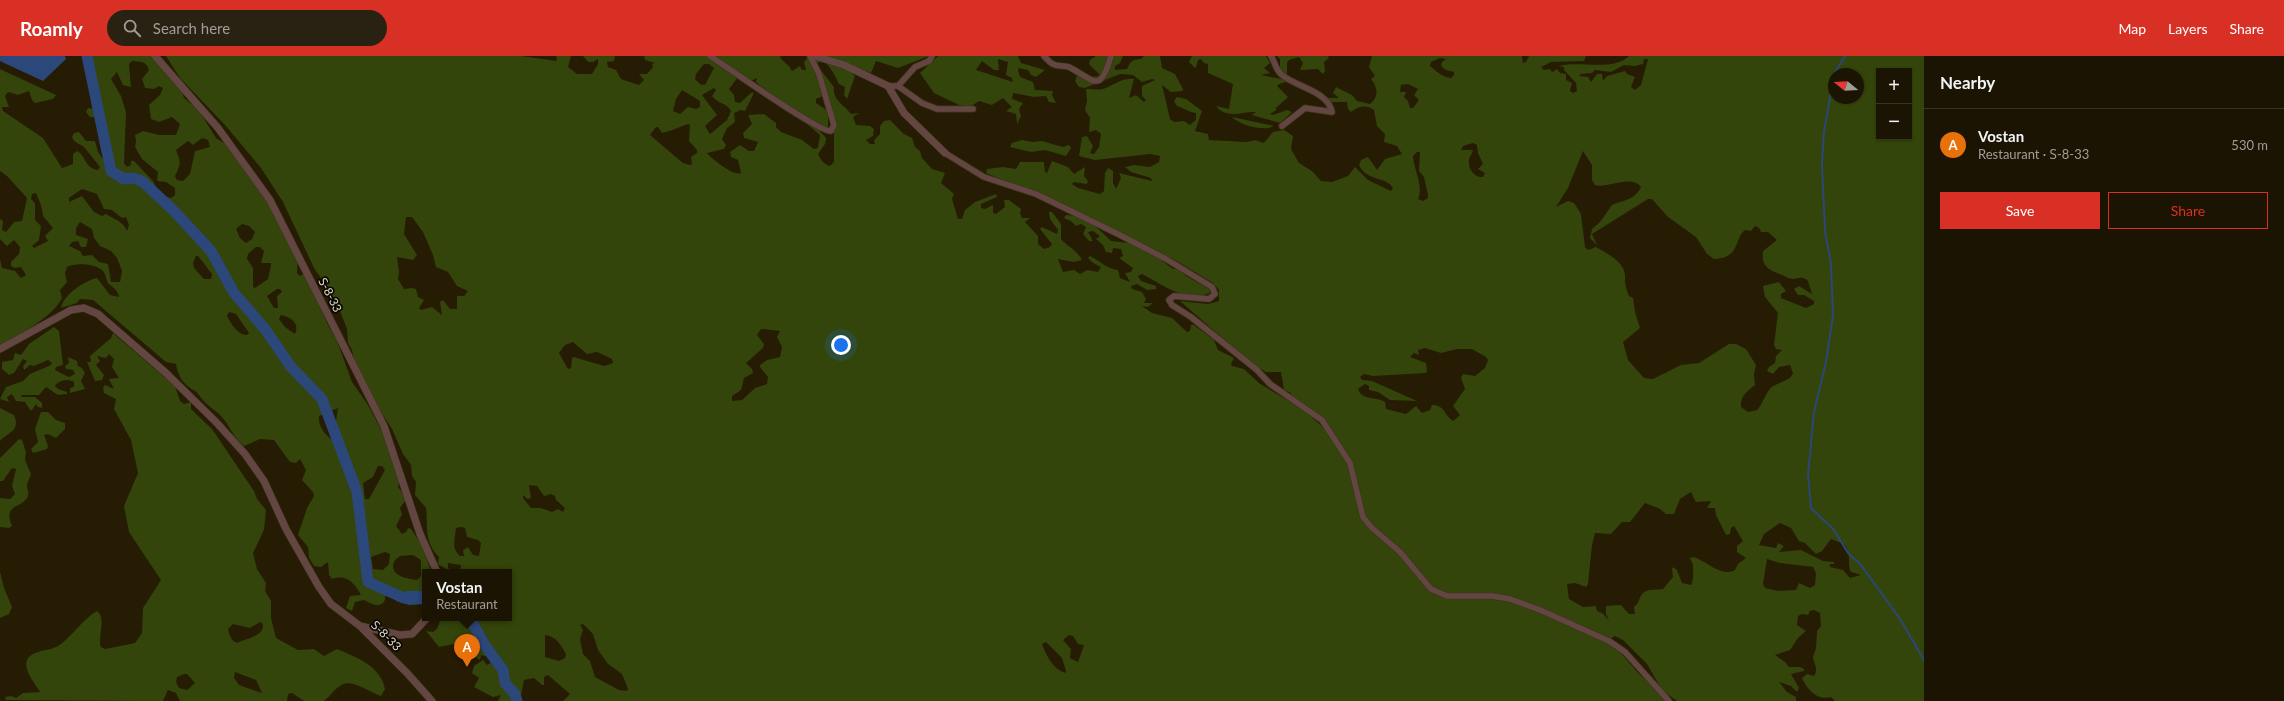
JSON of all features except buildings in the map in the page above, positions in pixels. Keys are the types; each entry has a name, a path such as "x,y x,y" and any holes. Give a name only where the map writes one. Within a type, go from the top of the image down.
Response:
{"street":[{"name":"Տ-8-33","path":"155,56 218,128 270,200 384,426 420,534 436,569"},
{"path":"710,56 782,105 815,125 831,131 834,125 819,74 810,56"},
{"path":"815,56 844,65 888,86 898,86 922,103 937,109 973,109"},
{"path":"898,86 915,67 929,61 932,56"},
{"path":"1044,56 1053,64 1067,66 1093,82 1099,81 1103,78 1111,56"},
{"path":"1271,56 1280,74 1316,94 1331,106 1332,112 1305,108 1282,126"},
{"path":"888,86 904,113 945,153 984,177 1036,194 1116,233 1166,259 1212,287 1215,294 1209,299 1174,296 1169,300 1172,305 1191,316 1257,370 1270,384 1322,420 1350,463 1363,517 1372,528 1400,552 1431,589 1447,596 1492,596 1510,600 1540,610 1610,641 1625,652 1669,701"},
{"path":"0,350 71,310 84,308 98,314 166,373 216,422 245,454 264,481 286,529 319,587 331,604 360,626"},
{"name":"Տ-8-33","path":"360,626 400,635 412,634 426,621"},
{"name":"Տ-8-33","path":"360,626 407,673 432,701"}],"green space":[{"path":"82,56 152,56 181,88 184,98 198,109 216,138 224,143 281,213 298,257 297,273 300,276 304,273 337,341 352,382 368,405 393,452 400,480 398,487 406,497 400,508 402,514 396,526 402,534 406,532 408,528 411,529 423,547 430,569 422,569 422,591 395,598 386,594 385,600 380,605 375,605 364,600 355,602 352,611 346,608 350,596 361,595 358,590 349,580 345,578 332,579 329,575 328,562 321,567 314,566 309,558 308,547 298,535 307,508 314,496 313,492 302,480 306,470 300,459 296,463 290,462 274,440 260,439 244,446 237,439 223,418 180,377 176,364 166,362 93,300 80,299 77,303 61,308 66,298 75,289 86,282 97,278 110,295 119,297 116,291 108,283 104,272 100,269 91,265 81,264 67,267 65,273 67,282 60,290 62,298 58,305 35,325 0,345 0,259 2,268 15,271 21,278 26,275 21,267 15,268 11,266 11,262 19,254 20,247 14,240 7,246 0,239 0,219 3,221 2,230 6,232 14,222 22,221 27,198 7,176 0,171 0,69 56,95 53,99 35,103 32,100 29,91 18,95 8,92 5,96 9,107 2,107 3,111 43,138 62,168 73,164 73,154 77,151 82,155 90,167 98,170 100,167 84,147 74,141 72,137 74,133 79,132 86,141 95,141 98,152 105,162 109,160 109,134 99,118 90,117 86,112 88,108 95,109 100,97 92,91","holes":["132,61 140,62 144,63 148,67 149,70 142,79 145,88 154,89 159,86 163,88 160,95 149,105 151,119 159,122 172,117 180,124 176,135 159,135 143,131 135,135 135,147 142,159 158,172 157,181 166,182 175,188 175,195 171,198 160,195 153,181 134,161 131,161 131,165 127,167 124,163 126,112 121,96 111,79 117,72 123,85 131,87 129,64","202,138 208,140 210,147 195,151 190,174 183,181 177,180 175,176 180,163 176,150 188,141 193,145","82,189 97,194 104,209 112,210 122,218 126,217 129,225 127,231 124,225 115,219 106,214 102,216 94,212 82,196 69,202 69,198","36,193 41,205 43,216 53,228 45,236 48,241 34,248 32,246 39,240 41,226 35,220 35,203 31,199 32,194","80,222 92,229 94,238 100,246 111,251 117,258 122,271 120,282 111,282 108,264 99,262 92,255 83,256 80,251 69,246 72,242 78,241 81,247 86,247 88,239 76,235 76,228","242,224 249,226 255,232 252,239 246,243 240,238 236,229","256,247 260,247 264,251 261,263 271,263 268,279 255,288 253,287 253,268 247,259 248,254","196,256 198,256 212,274 211,279 204,279 194,268 193,263","277,289 280,289 282,292 277,296 278,308 274,308 267,296","229,312 236,314 249,333 247,335 241,333 235,328 227,316","281,315 294,321 296,327 295,334 285,327 279,319","338,408 336,421 338,431 331,439 324,432 319,416","378,466 382,466 385,470 369,499 365,499 363,483 373,477","385,552 390,554 389,564 383,570 373,569 371,557","413,555 421,560 421,576 417,580 408,579 399,575 394,569 393,565 395,560 400,556"]},
{"path":"166,56 521,56 557,61 556,56 571,56 568,67 577,74 592,74 598,64 598,59 593,62 588,62 583,56 615,56 614,61 607,62 608,67 616,70 621,79 639,85 644,80 639,74 647,74 653,67 652,64 655,63 645,60 644,56 780,56 792,71 800,66 802,70 806,70 804,62 809,56 929,56 898,68 876,61 871,73 854,67 852,73 855,76 847,99 844,95 845,87 839,84 828,65 822,60 816,64 834,87 834,92 837,99 851,114 859,113 853,117 856,125 870,126 874,129 873,136 866,140 870,144 875,144 874,140 880,134 880,126 884,121 890,120 904,134 912,138 915,147 920,151 922,158 932,169 945,173 941,183 954,194 952,199 958,219 962,219 965,210 975,202 996,194 997,197 981,204 981,208 985,209 993,205 993,213 996,214 1005,207 1004,200 1009,200 1021,209 1020,213 1022,218 1030,218 1025,222 1038,236 1038,244 1044,249 1050,247 1052,244 1040,229 1042,227 1057,234 1058,230 1050,219 1049,212 1052,212 1061,224 1061,239 1078,254 1082,260 1074,262 1058,259 1063,272 1074,270 1080,274 1087,270 1098,272 1101,267 1093,263 1088,258 1090,256 1107,266 1118,270 1120,278 1130,282 1125,273 1131,272 1133,268 1119,258 1123,256 1121,249 1113,248 1112,253 1106,252 1103,245 1096,239 1100,236 1093,231 1088,232 1093,241 1089,241 1083,234 1086,227 1081,224 1076,226 1071,221 1064,218 1066,215 1086,220 1111,241 1129,243 1157,257 1173,269 1178,269 1186,276 1209,289 1210,293 1200,295 1191,296 1182,294 1165,287 1142,274 1138,276 1141,281 1156,286 1156,289 1147,290 1137,284 1131,286 1132,289 1142,292 1146,299 1144,303 1153,303 1148,307 1142,306 1152,313 1172,318 1187,332 1190,331 1191,325 1194,325 1214,340 1218,350 1234,358 1231,364 1232,366 1244,369 1259,383 1305,411 1325,429 1327,428 1304,404 1290,397 1291,393 1284,390 1281,372 1266,372 1251,363 1180,301 1208,304 1219,301 1219,290 1213,283 1180,263 1118,231 986,173 987,169 1003,167 1016,169 1020,162 1044,162 1045,172 1047,173 1052,161 1068,167 1074,174 1085,167 1084,176 1088,181 1087,184 1074,182 1072,184 1078,188 1100,194 1104,191 1105,173 1108,168 1113,171 1113,183 1116,189 1121,178 1119,173 1152,181 1151,178 1131,172 1125,167 1134,165 1150,167 1159,162 1160,156 1150,154 1095,160 1079,156 1082,137 1087,136 1093,146 1090,153 1094,154 1099,147 1101,134 1096,130 1089,132 1090,118 1085,110 1087,101 1086,89 1103,89 1123,80 1134,79 1129,98 1136,95 1144,102 1146,100 1142,96 1142,86 1155,80 1152,79 1142,82 1133,75 1120,74 1085,88 1079,87 1075,81 1077,76 1095,77 1100,75 1089,64 1090,60 1096,56 1123,56 1120,63 1115,66 1115,70 1127,69 1132,61 1141,59 1144,56 1160,56 1162,68 1175,74 1183,89 1182,91 1171,92 1162,85 1170,119 1174,122 1184,121 1190,125 1196,120 1196,113 1177,106 1174,101 1177,97 1186,99 1202,111 1195,131 1208,134 1209,140 1247,142 1255,140 1264,143 1273,132 1284,130 1293,136 1291,149 1299,163 1312,171 1321,181 1332,182 1348,176 1355,167 1368,180 1391,191 1393,188 1390,184 1371,177 1362,170 1359,165 1361,160 1368,157 1377,170 1385,159 1402,154 1397,146 1384,142 1385,134 1377,126 1374,110 1362,106 1351,112 1348,109 1347,102 1329,102 1326,98 1339,98 1333,93 1336,87 1352,95 1357,101 1370,104 1376,95 1376,89 1371,79 1375,76 1369,67 1372,56 1522,56 1523,63 1526,62 1529,56 1586,56 1584,61 1551,62 1541,67 1544,70 1550,69 1552,72 1557,69 1560,73 1566,74 1566,80 1572,83 1570,91 1573,93 1577,91 1576,83 1564,70 1564,67 1558,66 1576,64 1605,65 1622,61 1629,56 1924,56 1924,701 1835,701 1831,697 1826,698 1814,694 1807,687 1802,678 1807,674 1814,676 1816,671 1813,657 1816,648 1817,631 1821,626 1820,613 1814,610 1810,611 1808,615 1802,614 1798,616 1797,625 1806,631 1798,638 1790,650 1775,655 1789,667 1800,667 1804,669 1804,671 1791,674 1799,688 1797,692 1791,686 1779,682 1787,692 1796,697 1796,701 1677,701 1662,690 1647,664 1623,640 1615,636 1610,639 1574,627 1593,637 1606,640 1619,651 1639,674 1651,684 1665,701 563,701 570,694 548,675 544,677 544,685 534,678 524,680 520,701 498,701 501,695 493,697 474,687 479,678 472,673 474,666 483,660 487,665 494,661 493,658 481,655 480,660 475,657 473,653 480,650 480,639 475,639 475,644 469,646 463,639 459,643 439,647 426,631 433,632 437,629 440,621 512,621 512,569 460,569 461,565 448,563 448,568 450,569 446,569 438,564 439,557 431,546 429,540 426,508 415,495 416,482 412,476 411,465 403,454 392,429 379,409 354,360 352,350 348,343 347,329 337,303 328,293 323,281 314,268 283,202 261,168 225,125 180,78","holes":["1440,58 1446,59 1442,62 1441,66 1446,70 1454,72 1454,75 1451,78 1442,75 1430,66 1431,62","1644,59 1648,59 1641,85 1635,90 1631,87 1635,77 1627,74 1625,71 1607,76 1603,81 1602,74 1597,74 1591,82 1588,77 1579,76 1581,74 1592,73 1595,70 1611,72 1624,65 1635,66 1643,64","704,64 709,64 714,68 705,85 700,84 695,79 696,74","738,77 749,82 757,78 756,82 772,96 808,120 828,128 828,111 816,103 816,99 823,96 819,87 823,87 834,120 834,162 830,166 823,162 820,158 818,154 825,144 826,138 817,128 805,122 820,135 818,148 814,149 802,140 781,132 776,127 776,123 764,114 748,115 752,124 743,133 744,138 758,142 754,151 749,151 740,145 730,152 731,157 738,160 741,173 728,170 707,153 724,149 726,145 722,139 727,128 735,122 734,113 741,110 745,111 753,95 753,92 740,103 735,102 734,95 729,89","1408,84 1418,89 1414,95 1419,100 1413,108 1410,108 1408,101 1404,97 1406,92 1400,92 1401,85","714,88 716,90 712,96 717,101 727,106 731,111 727,120 710,134 705,126 717,115 702,95","682,90 700,101 700,107 696,109 688,107 680,114 673,111 676,99","688,124 690,125 689,141 697,150 697,153 691,157 692,164 690,165 683,163 650,135 656,127 658,127 662,133","1473,143 1477,145 1478,153 1483,164 1478,169 1485,173 1483,177 1475,175 1469,166 1469,160 1473,150 1461,150 1463,146","1583,151 1592,165 1592,180 1595,185 1600,186 1631,182 1637,183 1641,187 1636,195 1625,201 1612,205 1600,222 1592,229 1590,238 1597,245 1592,234 1648,199 1652,199 1668,217 1696,237 1707,254 1714,259 1723,258 1729,255 1736,247 1739,238 1745,230 1751,231 1755,226 1759,228 1761,232 1768,232 1777,240 1763,251 1763,261 1767,267 1773,271 1789,278 1805,278 1808,281 1812,294 1799,286 1794,289 1798,295 1804,295 1814,301 1814,304 1806,308 1781,298 1781,294 1786,291 1779,282 1763,286 1765,297 1778,313 1774,345 1776,349 1782,350 1776,356 1775,363 1769,367 1767,371 1773,374 1779,367 1790,365 1793,373 1792,376 1787,380 1773,386 1766,394 1757,410 1748,412 1741,407 1741,403 1743,396 1755,385 1754,374 1756,365 1746,349 1736,344 1729,344 1699,363 1681,365 1653,379 1644,378 1628,360 1623,342 1640,328 1635,312 1633,298 1629,296 1626,287 1624,270 1614,258 1605,252 1596,247 1588,250 1585,247 1581,214 1574,203 1568,201 1556,207 1568,188","1417,152 1420,152 1419,171 1424,177 1428,195 1428,198 1423,201 1418,199 1420,189 1413,156","406,217 412,217 423,232 433,255 436,267 448,272 457,286 468,291 464,296 457,296 457,309 450,309 443,300 440,302 442,315 432,307 421,310 419,308 424,300 418,297 416,289 404,289 398,279 399,272 397,257 413,260 417,255 404,234","761,329 780,331 777,337 782,347 780,357 767,360 760,365 768,377 767,384 755,388 742,400 732,401 732,396 741,390 744,378 753,373 752,369 746,363 763,348 764,344 757,335","573,342 587,354 597,352 612,359 613,363 604,366 574,357 572,358 571,368 568,369 559,353 565,345","1425,348 1441,353 1457,349 1472,349 1486,357 1488,360 1485,368 1475,376 1463,374 1461,378 1465,389 1453,406 1460,415 1453,421 1442,408 1436,405 1432,405 1430,410 1422,413 1416,406 1406,414 1386,409 1385,402 1366,397 1360,393 1358,389 1365,384 1369,386 1369,390 1378,392 1390,400 1417,401 1372,381 1362,380 1360,377 1364,374 1373,376 1426,373 1426,363 1410,357 1414,353 1419,355 1418,350","529,485 537,486 544,496 551,494 555,496 556,500 565,508 563,512 558,509 552,512 541,508 531,508 523,498 523,495 527,499 531,498","1691,492 1696,502 1711,501 1707,508 1715,508 1716,515 1726,535 1730,534 1731,528 1734,526 1743,541 1737,546 1737,552 1746,558 1738,564 1735,570 1730,572 1724,572 1698,559 1693,557 1690,558 1693,565 1693,578 1691,585 1682,583 1677,570 1673,567 1673,577 1663,589 1648,590 1642,594 1634,607 1635,614 1629,614 1621,605 1606,606 1606,614 1609,620 1602,613 1597,611 1596,606 1583,607 1569,599 1567,584 1575,583 1586,587 1588,584 1592,545 1595,533 1611,534 1622,522 1630,522 1645,503 1660,509 1666,514 1674,514 1680,499","1780,523 1791,528 1799,541 1805,543 1816,554 1822,551 1831,539 1844,544 1849,555 1849,566 1851,572 1861,575 1850,578 1843,570 1830,567 1830,564 1834,564 1834,562 1823,561 1801,550 1779,552 1784,546 1778,543 1776,548 1759,545 1764,534","456,528 465,528 467,537 478,540 481,543 479,556 473,555 468,547 463,550 464,556 460,556 455,550 454,540","1767,559 1780,563 1813,567 1816,573 1815,585 1810,588 1799,583 1796,590 1778,591 1765,588 1763,584","583,624 593,634 598,650 608,664 622,674 628,689 627,691 619,690 595,677 590,661 583,654 580,639 583,630 580,625","545,635 555,639 566,654 565,658 559,661 545,657","1069,635 1073,636 1078,644 1084,645 1078,662 1070,658 1071,649 1063,640","1046,642 1062,658 1066,671 1065,673 1057,668 1048,657 1042,644"]},
{"path":"938,56 1018,56 1021,63 1045,70 1036,77 1031,75 1028,70 1019,68 1018,70 1020,77 1033,82 1035,90 1053,91 1052,95 1056,103 1049,102 1046,96 1034,97 1013,93 1012,99 1023,103 1019,109 1021,116 1017,124 1016,114 1006,111 1012,107 1003,98 992,105 979,101 970,107 959,105 934,93 920,73","holes":["998,59 1008,62 1006,75 1012,78 1013,82 976,70 982,61 994,70 999,70"]},
{"path":"1192,56 1266,56 1270,63 1264,68 1270,73 1261,75 1286,80 1286,82 1277,86 1288,97 1276,108 1276,110 1270,114 1273,115 1287,110 1292,112 1280,123 1252,115 1256,112 1235,114 1225,113 1216,106 1229,109 1233,84 1208,73 1208,64 1204,63 1201,59 1198,60 1196,68 1194,67 1189,62"},
{"path":"1277,56 1328,56 1329,58 1324,62 1325,71 1323,74 1318,69 1300,70 1303,63 1299,57 1289,60 1287,63 1287,77 1280,71 1280,59"},
{"path":"1232,117 1274,126 1269,128 1252,127 1240,123"},
{"path":"1022,140 1033,142 1042,141 1063,147 1069,145 1071,148 1066,156 1045,150 1031,152 1010,147 1012,143"},
{"path":"54,327 59,331 63,365 56,367 55,370 69,377 75,374 73,370 66,369 65,366 69,363 68,357 77,361 78,366 82,368 85,373 81,381 85,389 70,393 70,388 74,387 74,382 64,381 59,382 55,386 58,389 67,392 67,394 58,395 46,387 39,395 22,395 21,397 35,397 42,403 42,408 38,407 36,404 32,410 30,410 25,402 16,401 12,394 7,397 9,402 0,399 6,387 23,381 30,374 51,365 52,363 48,360 34,366 30,365 24,370 23,366 27,361 23,359 14,373 9,375 2,369 2,362 13,360 15,353 21,355 29,344"},
{"path":"113,333 175,386 180,401 184,404 191,402 191,409 212,429 254,491 257,499 266,510 264,530 253,553 257,569 266,583 265,591 271,601 271,618 276,638 298,650 314,649 324,656 337,649 367,663 383,681 385,689 381,696 350,683 344,684 333,691 324,701 304,701 292,693 288,694 287,701 180,701 176,693 168,690 163,701 6,700 5,697 11,696 16,698 23,693 40,692 27,670 27,660 31,655 61,644 87,618 97,611 100,614 102,623 100,638 101,647 105,649 135,643 142,633 143,608 161,580 129,532 124,506 138,473 131,440 114,409 116,399 104,393 103,388 105,385 114,389 109,379 119,378 112,367 114,359 109,354 106,358 97,356 100,361 96,365 104,375 102,380 95,381 87,362 91,362 90,356 111,338","holes":["260,622 263,624 261,632 237,643 233,641 228,629 233,624 250,628","235,672 256,680 262,693 239,685 234,678","187,674 195,683 187,690 179,688 176,682 177,677"]},
{"path":"0,408 14,415 16,425 13,431 0,441"},
{"path":"41,412 48,412 56,420 65,423 65,429 56,438 48,434 44,435 48,446 47,449 33,453 31,449 38,442 35,429"},
{"path":"19,439 22,440 26,452 25,460 31,474 27,484 28,496 22,503 11,510 10,519 12,526 9,528 0,527 0,498 10,499 15,494 12,486 16,469 12,468 3,481 0,481 0,458"},
{"path":"0,572 4,588 12,607 9,614 0,618"}],"water":[{"path":"0,56 65,56 66,59 43,81 0,61"},
{"path":"407,591 422,591 422,604 409,605 396,601 397,596"}],"waterway":[{"path":"87,56 111,171 124,179 133,178 142,181 175,212 211,251 234,293 265,329 291,367 322,399 357,492 368,582 404,598 422,597"},
{"path":"1838,68 1845,56"},
{"path":"1829,104 1824,132 1822,164 1825,231 1831,264 1833,315 1826,362 1814,412 1808,474 1811,508 1834,530 1848,553 1861,565 1900,619 1924,660"},
{"path":"472,621 484,644 503,670 505,683 515,694 517,701"}],"place":[{"name":"Vostan","path":"467,667"}]}
